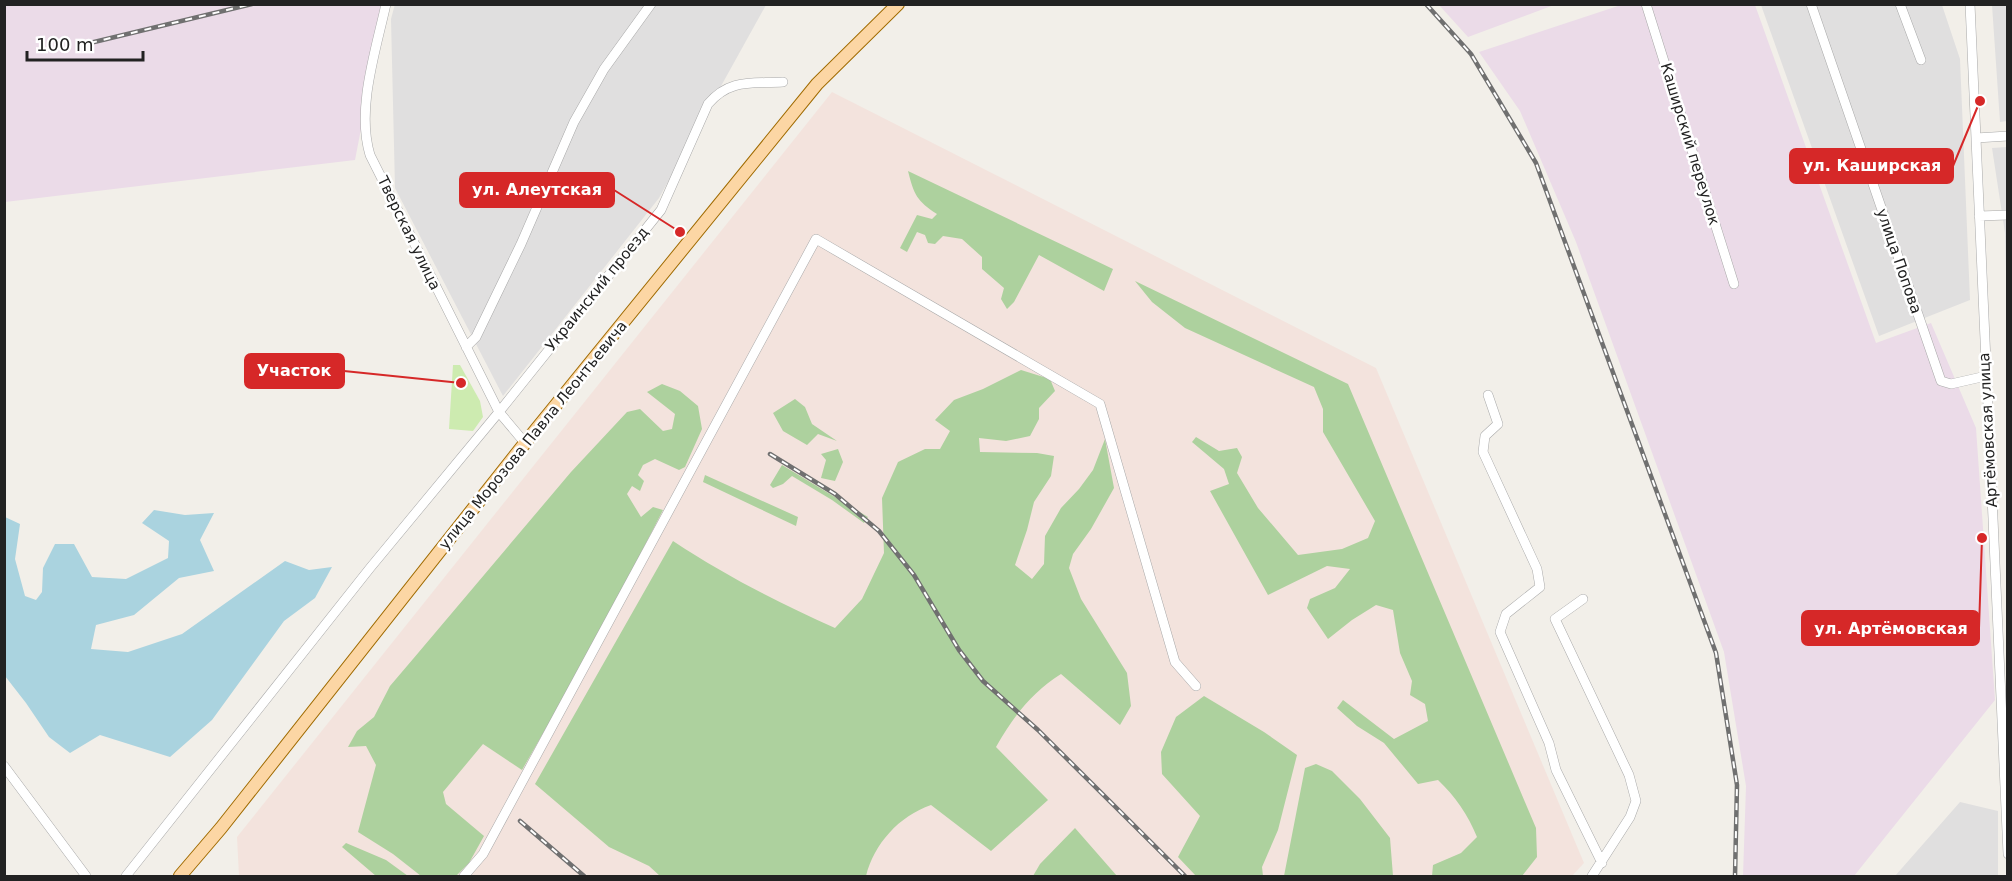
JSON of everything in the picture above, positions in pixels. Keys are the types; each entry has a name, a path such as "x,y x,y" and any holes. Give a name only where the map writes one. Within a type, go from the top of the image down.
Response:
{"main road":[{"name":"улица Морозова Павла Леонтьевича","path":"180,876 221,828 525,443 817,84 898,4"}],"street":[{"name":"Тверская улица","path":"386,4 366,102 366,140 370,155 499,412 525,443"},
{"path":"466,347 476,337 574,122 604,69 651,4"},
{"name":"Каширский переулок","path":"1646,4 1734,285"},
{"name":"улица Попова","path":"1811,4 1941,381 1951,384 1986,376"},
{"path":"1900,4 1921,60"},
{"name":"Артёмовская улица","path":"1970,4 2005,757 2007,855"},
{"name":"Украинский проезд","path":"126,876 370,568 661,210 712,99 727,87 783,82"},
{"path":"1976,138 2007,136"},
{"path":"1979,216 2007,215"},
{"path":"464,876 483,854 816,239 1100,404 1175,662 1196,686"},
{"path":"1488,395 1498,424 1485,436 1483,452 1538,568 1540,587 1506,614 1500,632 1549,743 1556,770 1602,862"},
{"path":"1583,599 1555,619 1629,775 1636,801 1630,817 1592,876"},
{"path":"4,766 86,876"}],"shaded area":[{"path":"395,4 766,5 659,198 503,396 395,188 391,19"},
{"path":"4,5 385,5 355,160 5,202"},
{"path":"1439,5 1554,5 1468,37"},
{"path":"1621,5 1755,5 1876,343 1931,323 1976,428 1995,700 1854,876 1743,876 1746,786 1724,652 1576,242 1520,111 1479,52"},
{"path":"1761,5 1942,5 1960,59 1970,300 1879,336"},
{"path":"1992,5 2007,5 2007,121 2000,122"},
{"path":"832,92 1376,368 1584,863 1572,876 239,876 237,837"},
{"path":"2007,147 2007,311 2005,233 1992,148"},
{"path":"1960,802 1998,811 1998,876 1895,876"}],"green space":[{"path":"908,171 1113,269 1104,291 1039,255 1014,302 1007,309 1001,299 1004,288 982,269 982,257 962,239 943,236 935,244 928,243 925,235 917,232 907,252 900,248 917,215 932,219 937,214 917,197"},
{"path":"1135,281 1348,384 1536,828 1537,857 1522,876 1432,876 1433,865 1461,853 1477,837 1470,821 1438,780 1418,784 1384,743 1357,726 1337,708 1343,700 1394,739 1428,721 1425,704 1410,695 1412,681 1400,653 1393,610 1376,605 1328,639 1307,608 1310,599 1335,588 1350,569 1327,566 1268,595 1210,491 1229,484 1224,469 1192,442 1196,437 1219,451 1237,448 1242,457 1237,473 1258,508 1298,555 1342,549 1368,538 1375,521 1323,432 1323,409 1314,387 1185,328 1152,302"},
{"path":"453,365 460,365 480,401 483,417 473,431 449,429"},
{"path":"1021,370 1050,379 1055,391 1039,408 1039,419 1030,436 1006,441 979,438 980,452 1037,453 1054,456 1051,476 1034,502 1015,565 1032,579 1044,564 1045,536 1061,508 1093,470 1105,439 1114,488 1091,529 1073,554 1069,568 1081,599 1127,673 1131,706 1120,725 1061,674 1032,698 1016,716 996,747 1048,800 991,851 931,805 908,816 889,833 875,853 866,876 660,876 649,866 609,847 535,784 673,541 752,588 835,628 862,599 884,553 882,498 898,462 925,449 940,449 950,431 935,420 954,400 983,389"},
{"path":"662,384 680,391 698,406 702,429 685,467 679,470 655,459 643,465 638,475 644,481 640,491 632,486 627,494 641,517 653,507 663,510 594,644 522,770 483,744 443,792 446,804 484,836 469,863 456,876 421,876 393,854 358,832 376,765 366,746 348,747 357,731 374,717 390,686 571,472 627,412 640,409 663,431 672,429 675,414 647,392"},
{"path":"795,399 805,407 812,424 837,441 818,434 807,445 783,431 773,413"},
{"path":"838,449 843,462 835,481 821,478 826,460 821,454"},
{"path":"782,465 868,517 864,523 792,476 783,484 773,488 770,485"},
{"path":"705,475 798,517 796,526 703,482"},
{"path":"1204,696 1297,755 1278,830 1262,867 1263,876 1196,876 1178,857 1200,816 1162,774 1161,752 1176,717"},
{"path":"1316,764 1332,771 1360,799 1390,838 1393,876 1284,876 1305,768"},
{"path":"1075,828 1117,876 1033,876 1040,864"},
{"path":"346,843 386,860 408,876 376,876 342,847"}],"water":[{"path":"154,510 185,515 214,513 200,540 214,571 179,578 134,615 96,625 91,649 128,652 182,634 285,561 309,570 332,567 315,598 284,621 212,720 170,757 100,735 70,753 49,737 5,676 5,517 20,524 15,559 25,596 36,600 42,592 43,568 55,544 74,544 92,577 126,579 168,558 169,541 142,523"}],"railway":[{"path":"90,43 252,4"},
{"path":"1426,4 1471,54 1536,163 1716,653 1737,785 1735,876"},
{"path":"770,454 835,494 879,531 914,575 959,650 983,681 1038,730 1185,876"},
{"path":"520,821 584,876"}],"place":[{"name":"ул. Каширская","path":"1980,101"},
{"name":"ул. Алеутская","path":"680,232"},
{"name":"Участок","path":"461,383"},
{"name":"ул. Артёмовская","path":"1982,538"}]}
